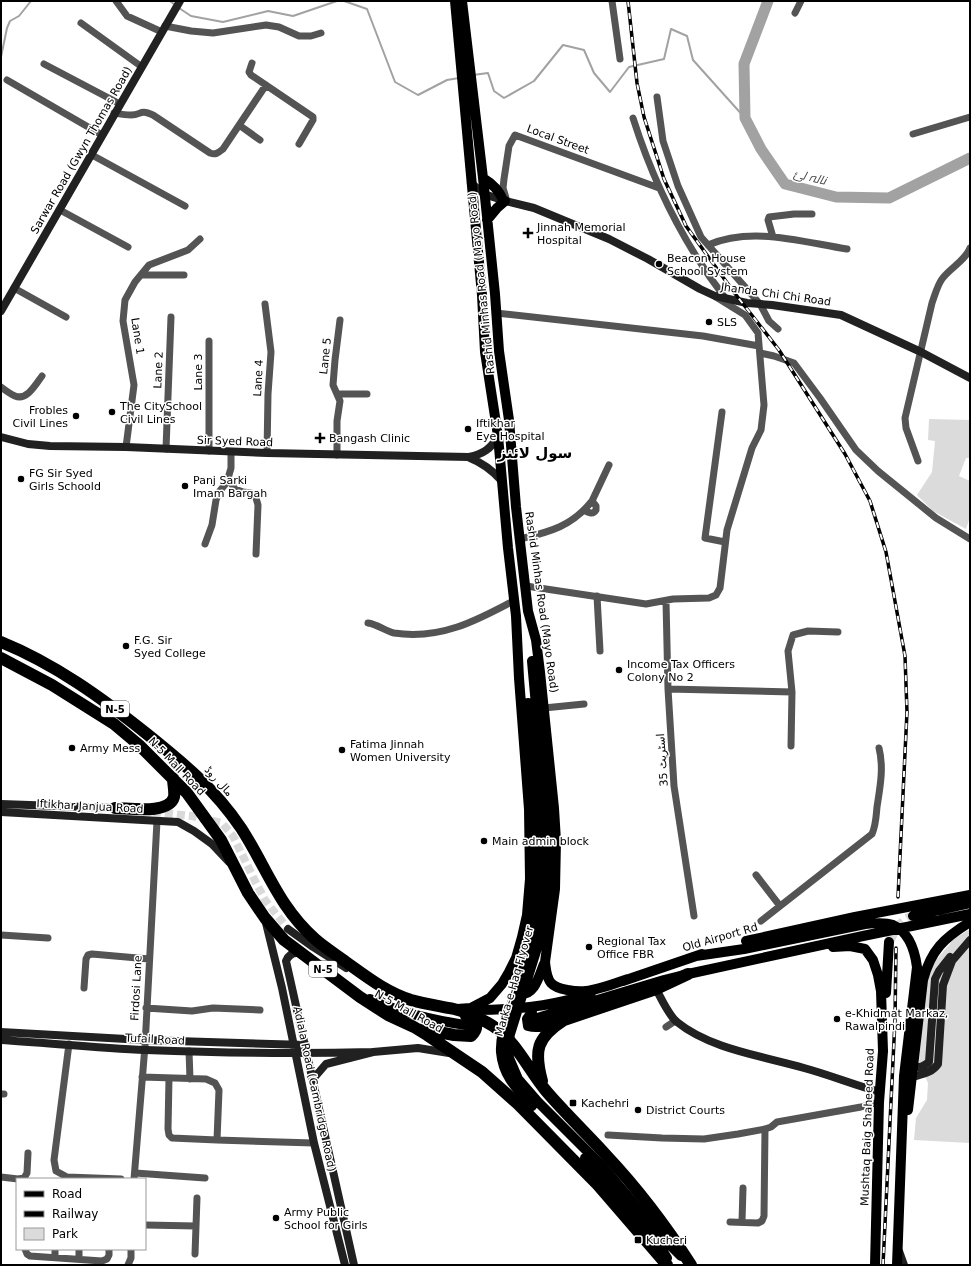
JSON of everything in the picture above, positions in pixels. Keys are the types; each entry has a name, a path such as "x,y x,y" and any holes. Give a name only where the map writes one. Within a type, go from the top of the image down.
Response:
{"highway":[{"path":"1,637 22,652"},
{"name":"مال روڈ","path":"1,642 70,678 91,691 190,769 216,795 241,828 288,910 301,926 318,941 374,982 392,993 414,1001 457,1009"},
{"name":"N-5 Mall Road","path":"1,658 61,690 114,724 139,745 187,793 221,840 248,893 265,918 284,940 348,988 388,1015 414,1027 461,1056 482,1072 518,1104 598,1185 667,1265"},
{"path":"61,690 74,694 89,702 91,700 91,698 70,678"},
{"path":"114,724 94,706 94,703 97,702 104,704 122,714"},
{"path":"115,808 161,809 170,804 174,797 173,778"},
{"path":"545,1090 538,1065 537,1053 547,1034 555,1026 564,1020 656,989 688,974"},
{"path":"414,1027 454,1035 471,1036 476,1028 475,1022 457,1009"},
{"path":"457,1009 493,1026 517,1049 545,1090 608,1157 652,1209 675,1240 690,1265"}],"main road":[{"name":"Sarwar Road (Gwyn Thomas Road)","path":"1,311 180,1"},
{"name":"Rashid Minhas Road (Mayo Road)","path":"455,1 465,58"},
{"name":"Rashid Minhas Road (Mayo Road)","path":"457,1009 471,1008 490,998 502,984 516,958 527,915 530,879 529,809 518,672 515,600 498,436 485,352 471,183 468,90 462,1"},
{"name":"Rashid Minhas Road (Mayo Road)","path":"468,90 483,178 499,351 509,420 513,480 528,611 536,640 554,808 556,868 553,913 545,962 546,973 550,982 556,987 565,990 586,991 628,979"},
{"path":"483,178 493,185 505,201 487,220"},
{"name":"Jhanda Chi Chi Road","path":"471,183 484,194 534,208 609,239 715,296 726,299 841,315 921,352 970,378"},
{"name":"Sir Syed Road","path":"1,437 28,444 50,446 126,447 336,455 470,457 487,451 493,445 498,436"},
{"path":"470,457 479,461 496,473 502,481"},
{"name":"Marka-e-Haq Flyover","path":"528,611 546,817 547,870 541,929 528,978 513,1022 508,1044 509,1058 518,1079 535,1105 602,1166 665,1240 690,1265"},
{"name":"Marka-e-Haq Flyover","path":"516,616 525,678 536,794 539,832 539,874 533,928 518,984 505,1022 502,1037 501,1052 503,1066 508,1078 579,1150 626,1204 652,1236 671,1265"},
{"name":"Iftikhar Janjua Road","path":"1,804 115,808"},
{"name":"Iftikhar Janjua Road","path":"1,812 178,822 212,844 234,868"},
{"name":"Old Airport Rd","path":"457,1009 487,1010 541,1006 582,997 628,979 737,944 855,917 970,895"},
{"path":"913,916 970,903"},
{"path":"534,1019 688,974 970,914"},
{"path":"855,917 876,916 885,918 888,923 886,928 863,936"},
{"name":"Adiala Road (Cambridge Road)","path":"265,918 282,988 314,1144 345,1265"},
{"path":"908,1077 912,1064 923,980 927,965 941,943 956,930 970,922"},
{"path":"696,956 744,949 865,924 894,925 901,931 912,946 916,956 917,967 900,1151 898,1246 896,1265"},
{"path":"288,929 342,966 374,982"},
{"path":"908,1077 929,1073 936,1068 938,1064 943,985 952,961 970,939"},
{"path":"912,1064 918,1068 929,1062 935,980 939,971 955,952 970,939"},
{"path":"883,1051 888,942"},
{"name":"Mushtaq Baig Shaheed Road","path":"791,951 850,946 865,949 873,960 878,975 881,992 883,1051 879,1097 875,1265"},
{"name":"Adiala Road (Cambridge Road)","path":"303,954 298,952 292,953 288,956 286,961 307,1049 354,1265"},
{"path":"516,958 513,987 514,991 518,994 530,992 535,985 545,962"},
{"path":"348,988 384,1005 412,1015 442,1022 472,1026"},
{"path":"656,989 675,1021 694,1034 727,1048 807,1069 847,1083 879,1097"},
{"path":"541,1006 529,1015 527,1019 528,1026 541,1027 564,1020"},
{"name":"Tufail Road","path":"1,1032 144,1040 293,1045 307,1049"},
{"name":"Tufail Road","path":"1,1040 144,1050 295,1054 307,1049"},
{"path":"307,1049 373,1052 418,1048 445,1051 461,1056"},
{"path":"313,1079 326,1064 373,1052"},
{"path":"898,1246 904,1265"}],"street":[{"path":"116,1 127,16 164,29 191,30 213,33 266,25 279,27 299,36 310,36 321,33"},
{"path":"612,1 620,59"},
{"path":"795,13 801,1"},
{"path":"81,23 142,67"},
{"path":"252,63 249,72 313,117 313,120 299,144"},
{"path":"44,64 120,104"},
{"path":"7,80 102,135"},
{"path":"114,113 133,115 140,112 146,112 153,115 210,153 214,154 223,149 266,85"},
{"path":"657,97 663,142 676,179 701,237 760,304 769,321 778,329"},
{"path":"913,134 970,117"},
{"path":"633,118 642,146 659,188 688,245 699,263 726,299"},
{"path":"239,125 260,140"},
{"name":"Local Street","path":"505,201 503,188 509,146 515,135 659,188"},
{"path":"92,155 185,206"},
{"path":"60,210 128,247"},
{"path":"773,237 768,220 769,217 794,214 812,214"},
{"path":"708,245 719,240 747,236 773,237 847,249"},
{"name":"Lane 1","path":"126,447 134,385 123,321 124,300 135,282 149,265 188,250 200,239"},
{"path":"918,461 906,428 905,418 937,286 946,274 967,255 970,248"},
{"path":"141,275 184,275"},
{"path":"14,288 66,317"},
{"path":"526,586 646,604 673,599 709,598 716,595 720,588 724,542 727,530 752,448 760,430 764,405 758,333 745,315 715,296"},
{"name":"Lane 4","path":"265,304 271,352 268,394 267,453"},
{"path":"496,313 702,336 759,349 794,363 856,450 878,471 936,518 970,539"},
{"name":"Lane 2","path":"166,449 171,317"},
{"name":"Lane 5","path":"336,455 337,421 340,401 334,385 334,360 340,320"},
{"name":"Lane 3","path":"209,341 209,451"},
{"path":"1,387 16,397 23,397 42,376"},
{"path":"337,394 367,394"},
{"path":"722,412 705,538 724,542"},
{"path":"205,544 212,525 216,500 219,492 228,479 231,468 231,452"},
{"path":"520,539 555,530 573,520 584,510 592,513 594,512 596,510 596,506 592,501 609,465"},
{"path":"228,479 235,489 251,493 256,498 258,505 256,554"},
{"path":"597,596 600,651"},
{"path":"368,623 394,633 421,634 442,632 454,629 484,616 515,600"},
{"name":"اسٹریٹ 35","path":"666,601 668,689 674,786 694,916"},
{"path":"791,746 792,692 788,651 793,634 808,631 838,632"},
{"path":"668,689 792,692"},
{"path":"544,708 584,704"},
{"path":"761,922 872,834 875,827 881,783 882,768 879,748"},
{"name":"Firdosi Lane","path":"134,1176 144,1050 157,821"},
{"path":"756,875 780,906"},
{"path":"1,934 48,938"},
{"path":"84,988 86,959 88,955 92,954 149,959"},
{"path":"146,1008 192,1011 213,1008 260,1010"},
{"path":"666,1027 675,1021"},
{"path":"67,1178 56,1171 54,1160 69,1044"},
{"path":"189,1051 190,1079"},
{"path":"142,1077 206,1080 215,1083 219,1090 217,1140"},
{"path":"169,1078 168,1130 169,1135 172,1138 314,1144"},
{"path":"608,1135 704,1139 771,1128 777,1122 861,1107 879,1097"},
{"path":"730,1222 758,1223 762,1221 764,1216 765,1129"},
{"path":"24,1178 28,1153"},
{"path":"134,1176 205,1178"},
{"path":"1,1177 16,1179"},
{"path":"742,1222 743,1188"},
{"path":"195,1254 197,1198"},
{"path":"146,1224 196,1226"},
{"path":"25,1250 30,1256 102,1261 107,1259 109,1250"},
{"path":"55,1250 55,1257"},
{"path":"79,1250 79,1259"},
{"path":"128,1265 131,1258 131,1250"}],"green space":[{"path":"929,419 970,420 970,458 966,458 959,476 970,481 970,517 966,529 933,511 917,495 932,472 935,441 928,440"},
{"path":"970,929 970,1143 914,1140 916,1118 927,1100 928,1083 919,1063 925,986 930,970 937,959 954,939"}],"waterway":[{"path":"1,57 7,28 10,21 19,16 31,1"},
{"path":"170,1 175,5"},
{"path":"179,8 191,16 223,22 268,11 293,16 337,1"},
{"path":"344,1 367,9 395,82 418,95 447,80 459,78"},
{"name":"نالہ لئ","path":"768,1 744,64 745,118 761,149 785,184 836,197 889,198 970,158"},
{"path":"473,75 488,73 494,91 504,98 534,81 563,45 584,50 594,73 610,92 629,67 664,59 671,29 687,36 693,60 745,118"}],"tunnel":[{"path":"153,812 192,816 222,823 233,836 265,900 288,929"},
{"path":"889,942 898,927 904,921 913,916"}],"railway":[{"path":"628,1 637,83 644,117 664,179 686,226 733,291 779,350 845,454 870,501 886,552 905,656 907,712 898,897"},
{"path":"883,1265 895,1020 896,948"}],"place":[{"name":"Jinnah Memorial Hospital","path":"528,233"},
{"name":"Beacon House School System","path":"659,264"},
{"name":"SLS","path":"709,322"},
{"name":"The CitySchool Civil Lines","path":"112,412"},
{"name":"Frobles Civil Lines","path":"76,416"},
{"name":"Iftikhar Eye Hospital","path":"468,429"},
{"name":"Bangash Clinic","path":"320,438"},
{"name":"FG Sir Syed Girls Schoold","path":"21,479"},
{"name":"Panj Sarki Imam Bargah","path":"185,486"},
{"name":"F.G. Sir Syed College","path":"126,646"},
{"name":"Income Tax Officers Colony No 2","path":"619,670"},
{"name":"Army Mess","path":"72,748"},
{"name":"Fatima Jinnah Women University","path":"342,750"},
{"name":"Main admin block","path":"484,841"},
{"name":"Regional Tax Office FBR","path":"589,947"},
{"name":"e-Khidmat Markaz, Rawalpindi","path":"837,1019"},
{"name":"Kachehri","path":"573,1103"},
{"name":"District Courts","path":"638,1110"},
{"name":"Army Public School for Girls","path":"276,1218"},
{"name":"Kucheri","path":"638,1240"}],"district":[{"name":"سول لائنز","path":"535,453"}]}
